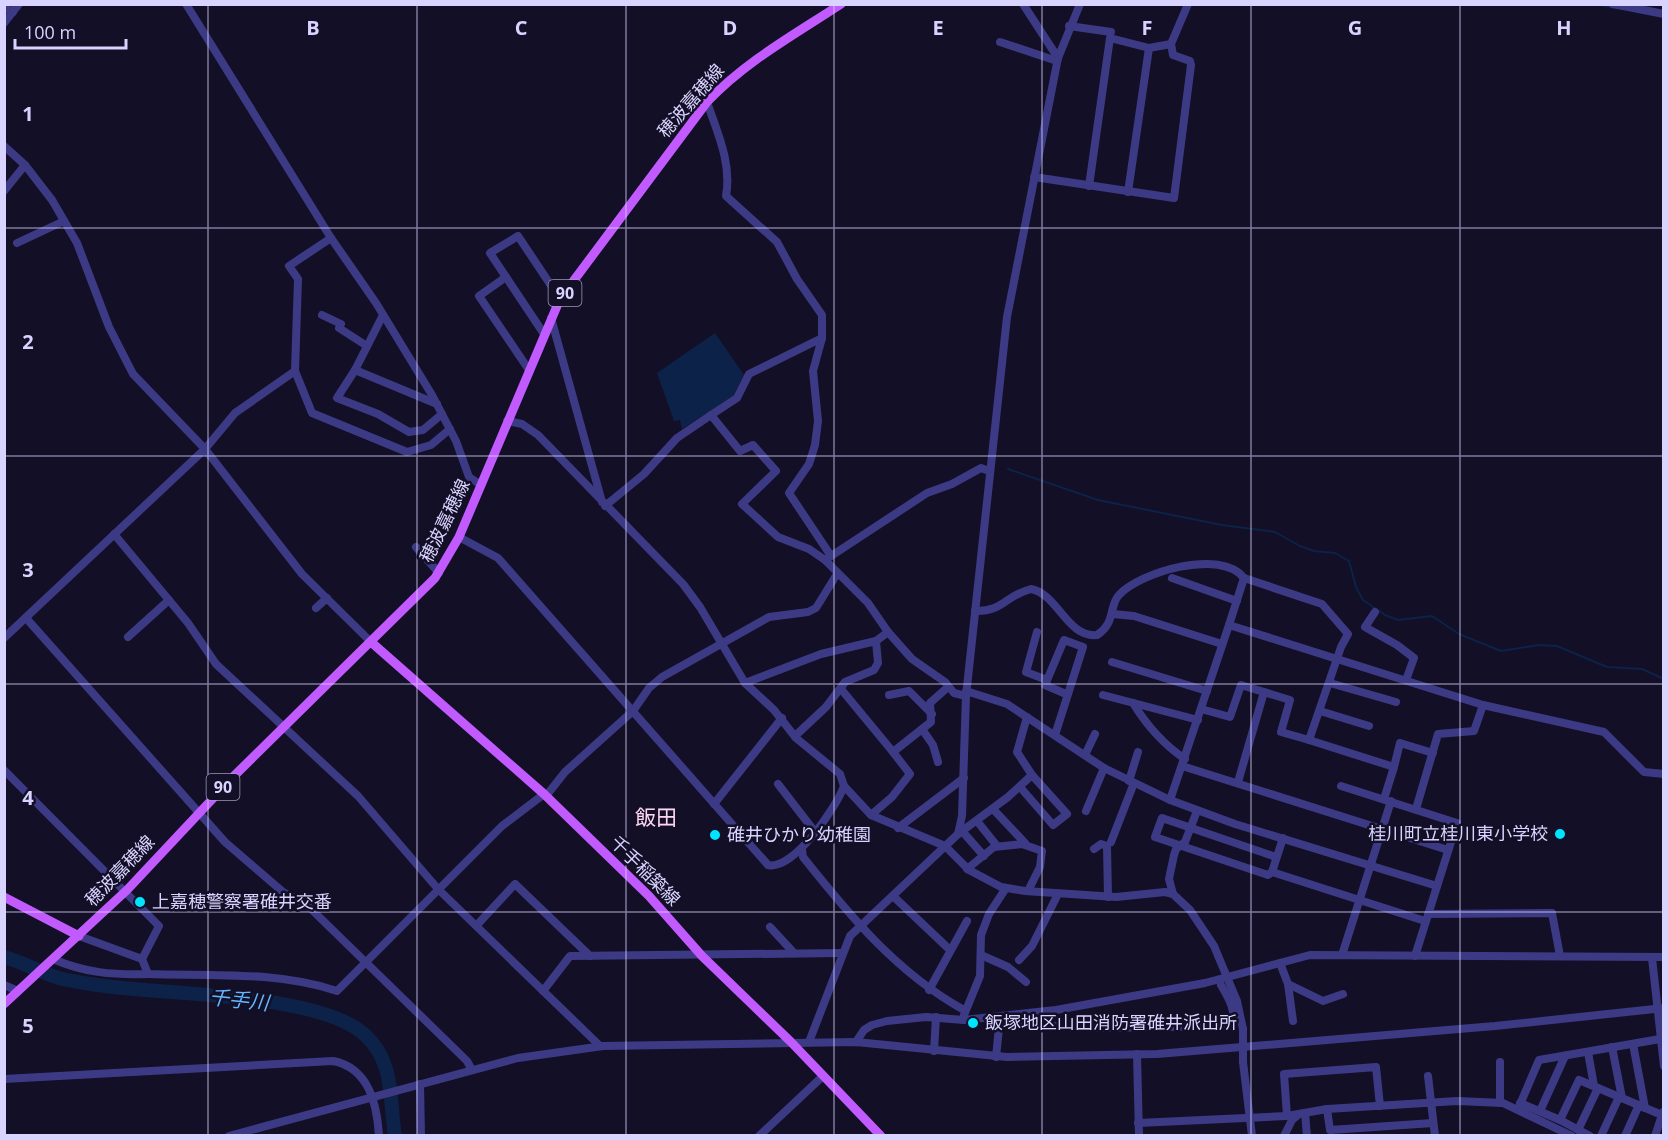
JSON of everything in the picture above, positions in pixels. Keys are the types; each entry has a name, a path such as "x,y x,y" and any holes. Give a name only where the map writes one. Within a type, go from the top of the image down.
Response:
{"main road":[{"name":"穂波嘉穂線","path":"4,1004 80,936 199,812 439,573 459,537 560,299 707,102 746,65 841,4"},
{"name":"千手稲築線","path":"371,642 545,795 649,897 702,956 791,1042 881,1136"},
{"path":"4,897 80,936"}],"street":[{"path":"4,23 19,4"},
{"path":"186,4 331,238 383,315 437,404 470,477 481,485"},
{"path":"1023,4 1058,59"},
{"path":"984,856 960,832 966,693 989,471 1007,318 1034,177 1058,59 1069,26 1080,4"},
{"path":"1034,177 1174,198 1191,65 1190,61 1173,55 1171,44 1188,4"},
{"path":"1613,4 1664,14"},
{"path":"4,7 13,12"},
{"path":"1069,26 1111,32"},
{"path":"1089,186 1110,38 1149,48 1171,44"},
{"path":"1000,42 1058,59"},
{"path":"1128,192 1149,48"},
{"path":"707,102 728,171 726,195 777,242 797,279 822,315 822,338 813,371 819,421 815,445 809,464 789,493 837,574 868,603 888,632 912,658 954,693 966,693 1007,704 1104,768 1170,800 1197,811 1437,886"},
{"path":"4,146 25,165 52,200 77,243 113,337 133,374 205,449 302,574 371,642"},
{"path":"4,191 25,165"},
{"path":"18,243 64,221"},
{"path":"544,334 490,254 519,236 560,299"},
{"path":"331,238 289,266 298,279 295,371 312,413 407,452 431,445 450,429"},
{"path":"506,278 479,296 529,370"},
{"path":"321,315 341,324 339,328 367,346"},
{"path":"383,315 355,370 337,398 378,414 409,432 423,430 442,414"},
{"path":"551,318 604,504"},
{"path":"604,504 644,474 677,438 737,398 749,374 822,338"},
{"path":"355,370 437,404"},
{"path":"4,638 205,449 235,413 295,371"},
{"path":"711,415 740,451 753,445 776,471 742,504 778,537 828,558"},
{"path":"507,421 522,424 531,429 683,584 745,683 782,718 795,736 834,768 843,779 844,786 871,815 945,846 967,869 984,880 1006,888 1108,897 1135,897 1165,892 1173,894 1190,910 1214,946 1237,1001 1243,1029 1243,1062 1252,1136"},
{"path":"828,558 927,494 952,484 981,468 989,471"},
{"path":"114,534 169,600 216,664 358,796 438,889 600,1046"},
{"path":"459,537 498,558 768,865 776,865 802,850 844,786"},
{"path":"416,547 439,573"},
{"path":"975,611 991,612 1011,597 1031,589 1047,594 1068,621 1081,631 1092,635 1101,632 1113,614 1116,600 1126,589 1165,571 1185,565 1217,566 1241,574 1244,578 1322,604 1348,634 1337,658 1309,741"},
{"path":"52,960 90,972 112,975 276,978 318,984 337,991 502,826 545,795 565,772 633,711 649,688 662,677 721,642 770,617 816,608 837,574"},
{"path":"1172,578 1237,601"},
{"path":"1170,800 1244,578"},
{"path":"316,608 327,598"},
{"path":"128,637 169,600"},
{"path":"1375,612 1365,627 1397,645 1414,658 1406,681"},
{"path":"1113,614 1134,616 1222,644"},
{"path":"26,618 225,842 283,892 308,906 467,1061 472,1070"},
{"path":"1229,625 1483,705 1604,732 1644,772 1664,774"},
{"path":"745,683 820,654 876,641 888,632"},
{"path":"1037,632 1026,672 1047,680"},
{"path":"1055,735 1066,694 1083,647 1066,640 1062,641 1045,685 1066,694"},
{"path":"795,736 850,679 874,670 878,663 876,641"},
{"path":"1112,662 1207,691"},
{"path":"1330,682 1396,702"},
{"path":"1201,709 1230,717 1241,685 1290,700 1281,732 1394,767"},
{"path":"892,753 931,722 930,704 948,687"},
{"path":"840,689 910,774 892,797 871,815"},
{"path":"889,695 909,691 932,714"},
{"path":"1238,782 1264,692"},
{"path":"1103,695 1197,720"},
{"path":"1133,704 1146,724 1183,763 1448,850"},
{"path":"1416,809 1438,734 1474,731 1483,705"},
{"path":"1320,711 1369,726"},
{"path":"1020,787 1053,825 1067,814 1032,775 1017,752 1027,717"},
{"path":"714,804 782,718"},
{"path":"922,729 933,745 938,762"},
{"path":"1085,755 1095,734"},
{"path":"1342,955 1383,828 1400,743 1432,753"},
{"path":"1111,842 1131,782 1138,752"},
{"path":"1086,810 1104,768"},
{"path":"4,770 126,890 159,926 142,959"},
{"path":"809,1042 842,953 850,936 859,925 960,832 993,809 1032,775"},
{"path":"898,828 964,778"},
{"path":"778,784 815,832"},
{"path":"1341,786 1457,823 1415,956"},
{"path":"993,809 1020,840 1042,851 1040,867 1028,891"},
{"path":"1173,894 1170,872 1179,846 1185,842 1197,811"},
{"path":"1276,857 1162,818 1155,837 1268,875 1272,872 1359,900 1426,917 1552,913 1560,956"},
{"path":"977,820 998,846"},
{"path":"1272,872 1282,838"},
{"path":"1094,849 1101,844 1107,846 1108,897"},
{"path":"967,869 998,846 1029,846"},
{"path":"802,850 803,857 859,925 895,962 929,990 964,1010"},
{"path":"477,925 514,884 590,956"},
{"path":"964,1020 964,1010 980,976 981,935 985,923 1006,888"},
{"path":"1019,960 1032,946 1058,894"},
{"path":"893,896 949,950"},
{"path":"929,990 967,921"},
{"path":"770,927 794,953"},
{"path":"80,936 142,959 148,974"},
{"path":"543,991 570,956 702,956 712,952 842,953"},
{"path":"981,955 1008,967 1026,982"},
{"path":"856,1042 864,1030 872,1025 905,1018 936,1017 964,1020 1000,1018 1056,1010 1227,977 1310,955 1664,957"},
{"path":"1652,958 1660,1009 1660,1039 1664,1066"},
{"path":"1280,963 1288,984 1293,1021"},
{"path":"1288,984 1323,1001 1343,994"},
{"path":"4,985 19,990"},
{"path":"1000,1018 1024,1025 1095,1028 1232,1026 1234,1016 1230,1001 1221,985"},
{"path":"230,1136 518,1058 600,1046 856,1042 996,1057 1137,1054 1233,1049 1660,1009"},
{"path":"934,1051 936,1017"},
{"path":"996,1057 1000,1018"},
{"path":"1519,1106 1539,1060 1660,1039"},
{"path":"1625,1136 1642,1106 1633,1044"},
{"path":"1601,1136 1620,1097 1612,1047"},
{"path":"1575,1133 1596,1087 1588,1052"},
{"path":"1137,1054 1139,1136"},
{"path":"1540,1111 1565,1056"},
{"path":"4,1079 333,1061 344,1063 358,1073 372,1096 379,1136"},
{"path":"1500,1062 1500,1103"},
{"path":"1287,1116 1284,1074 1376,1067 1380,1106"},
{"path":"759,1136 823,1076"},
{"path":"1428,1076 1435,1136"},
{"path":"1560,1120 1579,1080 1663,1113 1655,1136"},
{"path":"418,1084 421,1136"},
{"path":"1138,1124 1287,1116 1328,1109 1431,1102 1500,1103 1540,1111 1560,1120 1575,1133"},
{"path":"1519,1106 1575,1133 1590,1136"},
{"path":"1328,1109 1330,1130 1433,1123"},
{"path":"1284,1136 1292,1120 1303,1113"},
{"path":"1303,1113 1307,1136"}],"water":[{"path":"715,333 744,375 733,396 682,429 680,420 674,421 657,373"}],"waterway":[{"path":"1596,4 1614,8"},
{"path":"1008,469 1098,500 1222,525 1275,532 1314,551 1335,553 1349,561 1356,587 1363,600 1385,615 1398,620 1432,616 1459,634 1501,651 1539,645 1557,646 1607,667 1642,669 1664,679"},
{"name":"千手川","path":"4,957 71,981 275,1003 311,1010 342,1021 365,1035 382,1057 389,1082 395,1136"}],"place":[{"name":"桂川町立桂川東小学校","path":"1560,834"},
{"name":"碓井ひかり幼稚園","path":"715,835"},
{"name":"上嘉穂警察署碓井交番","path":"140,902"},
{"name":"飯塚地区山田消防署碓井派出所","path":"973,1023"}],"district":[{"name":"飯田","path":"656,818"}]}
